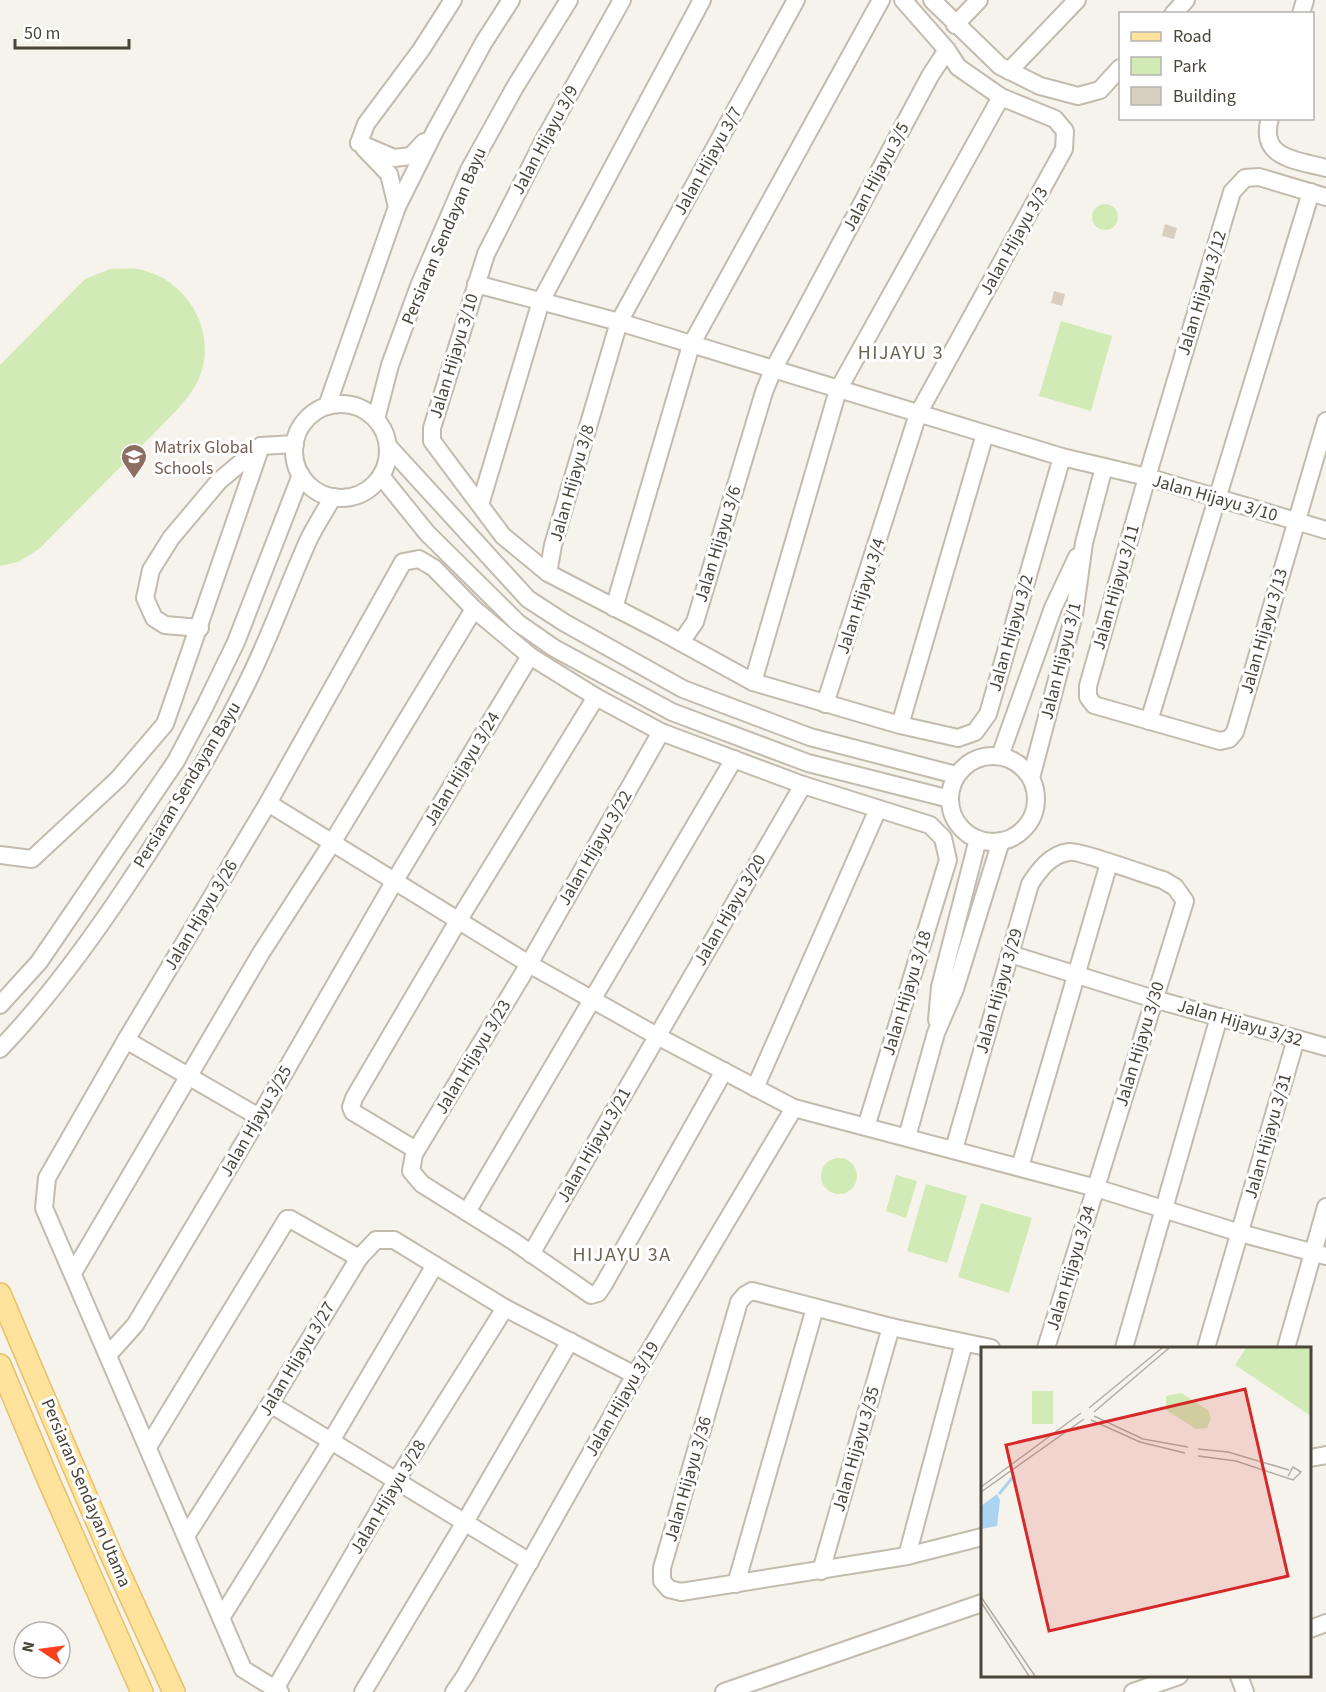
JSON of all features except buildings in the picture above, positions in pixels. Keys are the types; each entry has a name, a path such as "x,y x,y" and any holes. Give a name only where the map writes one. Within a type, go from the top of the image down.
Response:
{"main road":[{"name":"Persiaran Sendayan Utama","path":"0,1294 105,1540 174,1692"},
{"name":"Persiaran Sendayan Utama","path":"0,1365 142,1692"}],"street":[{"path":"359,143 366,124 421,50 453,0"},
{"path":"327,406 397,207 435,131 484,42 511,0"},
{"name":"Persiaran Sendayan Bayu","path":"376,419 390,365 419,286 469,170 515,87 569,0"},
{"name":"Jalan Hijayu 3/9","path":"476,284 486,254 545,138 622,0"},
{"path":"702,0 541,301 480,505 503,536 548,573 753,682 900,725 985,434"},
{"name":"Jalan Hijayu 3/7","path":"619,322 796,0"},
{"path":"614,608 692,345 881,0"},
{"path":"753,682 838,390 1001,98 958,67 947,50 903,0"},
{"path":"932,0 955,25 1000,66 1040,86 1078,96 1100,90 1119,69"},
{"path":"955,25 979,0"},
{"path":"1009,71 1077,0"},
{"path":"1175,12 1186,0"},
{"name":"Jalan Hijayu 3/5","path":"773,370 930,76 947,50"},
{"name":"Jalan Hijayu 3/3","path":"918,414 1064,149 1065,131 1055,119 1001,98"},
{"path":"1270,120 1267,130 1269,145 1278,154 1326,168"},
{"path":"359,143 394,158 411,156 435,131"},
{"path":"359,143 389,174 397,207"},
{"name":"Jalan Hijayu 3/12","path":"1147,477 1232,192 1245,178 1259,177 1319,194"},
{"path":"1149,721 1217,498 1319,194"},
{"name":"Jalan Hijayu 3/10","path":"480,505 432,441 432,428 476,284 619,322 1062,457 1147,477 1326,530"},
{"name":"Jalan Hijayu 3/8","path":"548,573 553,545 619,322"},
{"name":"Jalan Hijayu 3/6","path":"681,642 695,622 764,392 773,370"},
{"path":"354,405 376,419 384,432 388,446 387,462 381,476 360,494 333,497 315,489 301,475 297,465 295,444 299,432 306,420 327,406 354,405"},
{"name":"Jalan Hijayu 3/4","path":"825,704 918,414"},
{"name":"Jalan Hijayu 3/13","path":"1149,721 1220,741 1229,739 1235,732 1326,421"},
{"path":"200,628 165,625 154,618 145,598 151,570 171,538 219,481 261,446 295,444"},
{"path":"0,855 32,859 118,779 165,724 261,446"},
{"path":"388,446 528,599 565,623 683,689 810,737 956,775"},
{"name":"Jalan Hijayu 3/2","path":"900,725 958,738 975,732 988,714 1062,457"},
{"name":"Jalan Hijayu 3/1","path":"1031,778 1074,615 1084,543 1104,467"},
{"name":"Persiaran Sendayan Bayu","path":"0,1005 46,952 176,761 206,706 236,642 301,475"},
{"path":"381,476 427,533 518,623 554,648 672,712 808,763 950,799"},
{"name":"Jalan Hijayu 3/11","path":"1147,477 1088,686 1088,697 1094,705 1149,721"},
{"name":"Persiaran Sendayan Bayu","path":"0,1049 90,940 192,786 247,684 309,539 333,497"},
{"name":"Jalan Hijayu 3/1","path":"1000,756 1053,608 1084,543"},
{"name":"Jalan Hjayu 3/26","path":"278,1690 243,1669 44,1208 47,1179 126,1040 268,803 403,562 419,559 434,568 474,609"},
{"path":"73,1274 261,953 332,843 474,609 530,656 596,697 661,732 878,809 755,1088"},
{"name":"Jalan Hijayu 3/24","path":"394,882 530,656"},
{"path":"596,697 458,921 354,1098 351,1107 353,1112 416,1150 411,1171 422,1184 591,1295 598,1293 724,1071"},
{"name":"Jalan Hijayu 3/22","path":"529,964 661,732"},
{"path":"987,756 1000,756 1012,760 1023,767 1031,778 1036,804 1032,818 1014,837 1001,841 990,842 968,834 958,824 952,812 950,799 956,775 974,760 987,756"},
{"path":"467,1212 734,759"},
{"name":"Jalan Hjayu 3/20","path":"657,1036 803,784"},
{"path":"268,803 529,964 657,1036 794,1108 1096,1188 1240,1233 1319,1254"},
{"name":"Jalan Hijayu 3/18","path":"866,1126 948,860 943,838 930,825 878,809"},
{"path":"936,1033 939,987 978,839"},
{"path":"907,1137 936,1033 955,989 1001,841"},
{"name":"Jalan Hijayu 3/29","path":"954,1149 1030,884 1036,874 1052,858 1070,851 1109,863"},
{"path":"1020,1167 1109,863"},
{"name":"Jalan Hijayu 3/30","path":"1096,1188 1185,901 1175,887 1163,880 1109,863"},
{"name":"Jalan Hjayu 3/25","path":"108,1355 135,1325 259,1117 394,882"},
{"name":"Jalan Hijayu 3/32","path":"1010,954 1154,999 1326,1047"},
{"name":"Jalan Hijayu 3/23","path":"416,1150 529,964"},
{"path":"1124,1347 1219,1017"},
{"name":"Jalan Hijayu 3/21","path":"531,1254 657,1036"},
{"name":"Jalan Hijayu 3/31","path":"1206,1347 1296,1039"},
{"path":"126,1040 259,1117"},
{"name":"Jalan Hijayu 3/19","path":"454,1692 635,1375 794,1108"},
{"name":"Jalan Hijayu 3/34","path":"1046,1347 1096,1188"},
{"path":"1286,1347 1319,1254 1326,1208"},
{"path":"148,1447 287,1219 359,1257"},
{"name":"Jalan Hijayu 3/27","path":"186,1536 270,1404 359,1257 376,1240 394,1240 505,1308 635,1375"},
{"path":"221,1618 331,1441 435,1265"},
{"name":"Jalan Hijayu 3/36","path":"736,1584 681,1592 669,1588 662,1581 662,1568 739,1302 752,1291 815,1308"},
{"name":"Jalan Hijayu 3/28","path":"278,1690 396,1481 505,1308"},
{"path":"981,1537 907,1556 736,1584 815,1308 986,1347"},
{"name":"Jalan Hijayu 3/35","path":"821,1571 891,1327"},
{"path":"363,1692 570,1341"},
{"path":"907,1556 964,1343"},
{"path":"270,1404 530,1562"},
{"path":"1311,1458 1326,1455"},
{"path":"724,1692 981,1603"},
{"path":"1311,1629 1326,1623"},
{"path":"1133,1692 1176,1677"},
{"path":"1239,1677 1245,1692"}],"green space":[{"path":"1105,204 1114,208 1118,217 1114,226 1105,230 1096,226 1092,217 1096,208"},
{"path":"110,269 138,269 154,274 168,281 191,304 203,333 205,350 199,379 177,410 39,549 18,562 0,566 0,365 85,279"},
{"path":"1061,321 1112,336 1091,411 1039,396"},
{"path":"839,1158 852,1163 857,1176 852,1189 839,1194 826,1189 821,1176 826,1163"},
{"path":"896,1175 917,1181 906,1218 886,1211"},
{"path":"926,1184 967,1196 947,1263 907,1251"},
{"path":"981,1203 1032,1218 1009,1293 958,1277"}],"place":[{"name":"Matrix Global Schools","path":"134,480"}],"district":[{"name":"HIJAYU 3","path":"901,353"},
{"name":"HIJAYU 3A","path":"622,1255"}]}
